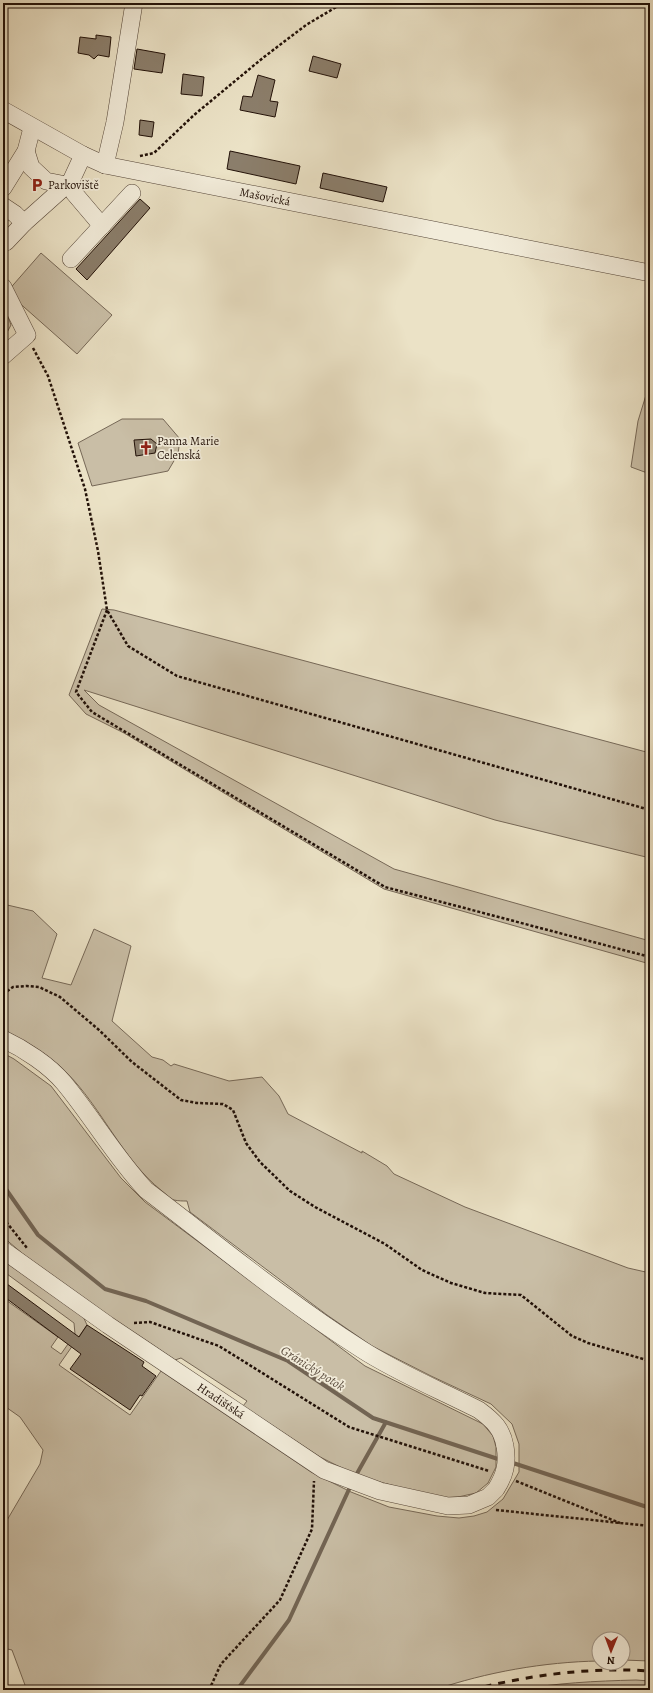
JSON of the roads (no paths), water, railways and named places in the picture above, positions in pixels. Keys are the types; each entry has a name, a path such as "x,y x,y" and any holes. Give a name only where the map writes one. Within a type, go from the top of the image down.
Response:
{"street":[{"path":"105,165 115,122 134,3"},
{"name":"Mašovická","path":"3,110 32,128 105,165 650,273"},
{"path":"3,188 26,152 32,128"},
{"path":"26,152 31,167 46,182 69,183"},
{"path":"3,241 6,242 24,223 69,183 83,155"},
{"path":"69,183 74,193 102,226"},
{"path":"71,259 132,193"},
{"path":"3,206 16,214 24,223"},
{"path":"3,287 27,335 3,356"},
{"name":"Hradišťská","path":"3,1039 32,1056 64,1083 129,1172 146,1190 319,1321 362,1350 484,1414 495,1422 501,1432 506,1446 506,1470 496,1489 488,1496 480,1501 459,1506 432,1503 380,1491 340,1477 315,1464 108,1325 3,1250"}],"waterway":[{"name":"Gránický potok","path":"3,1185 38,1235 105,1289 146,1301 288,1361 373,1418 501,1460"},
{"path":"355,1477 386,1422"},
{"name":"Gránický potok","path":"510,1462 650,1508"},
{"path":"237,1690 289,1620 351,1485"}],"railway":[{"path":"471,1690 515,1680 560,1673 605,1670 650,1671"}],"place":[{"name":"Parkoviště","path":"37,185"},
{"name":"Panna Marie Celenská","path":"146,448"}]}
